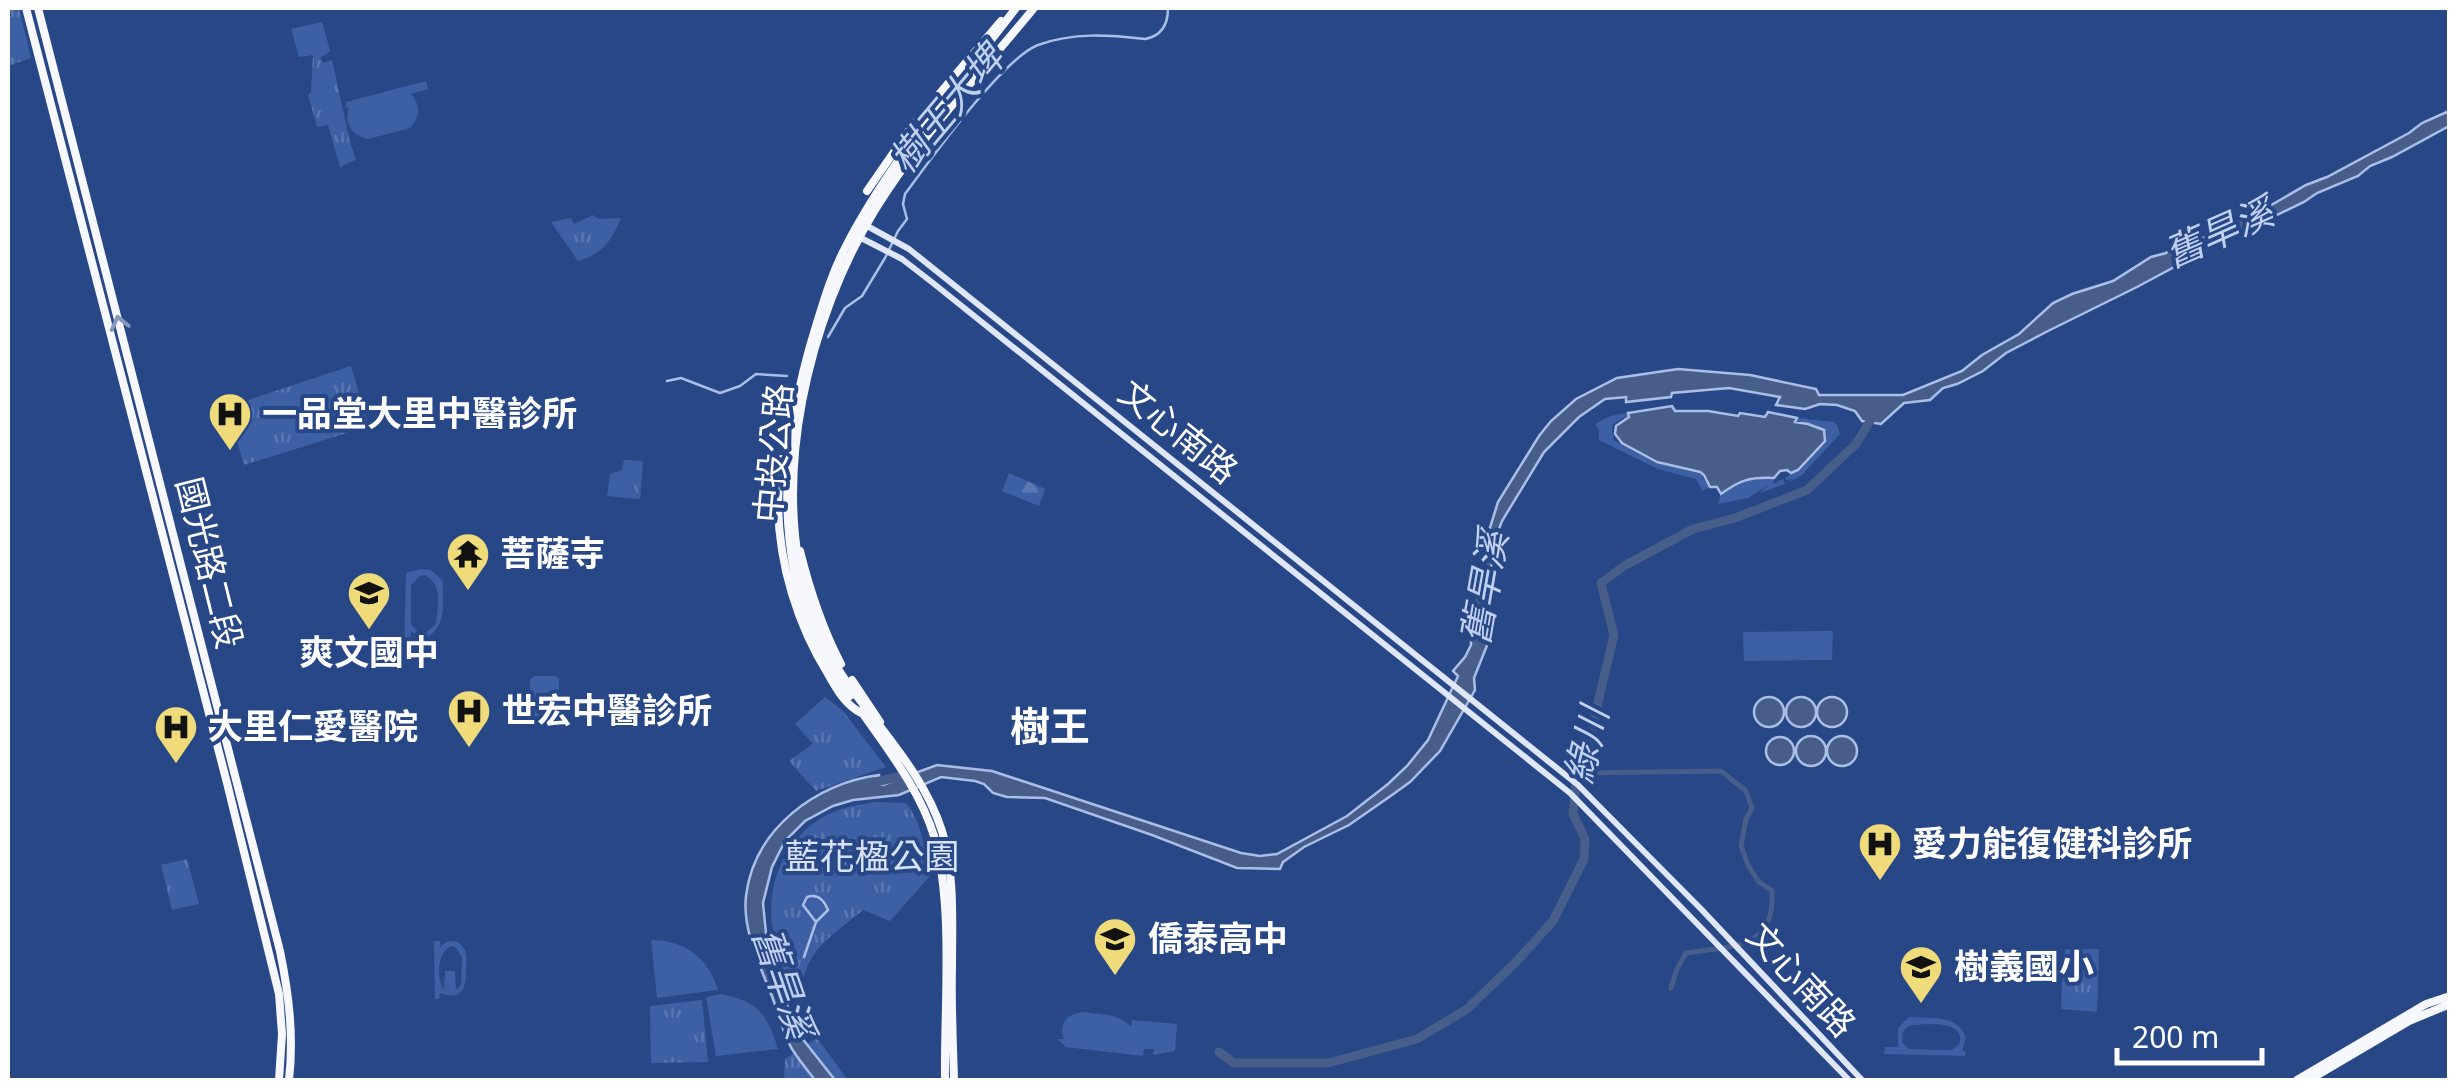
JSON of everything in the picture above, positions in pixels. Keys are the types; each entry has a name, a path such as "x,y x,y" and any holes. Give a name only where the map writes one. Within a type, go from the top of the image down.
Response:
{"main road":[{"path":"26,8 46,62"},
{"path":"38,8 46,62"},
{"path":"866,191 912,126 995,27 1016,8"},
{"name":"中投公路","path":"948,931 934,835 914,791 814,637 794,578 786,494 801,374 844,249 928,120 1016,8"},
{"path":"889,197 904,172 1031,11"},
{"name":"中投公路","path":"948,931 949,874 942,832 914,773 862,705 820,638 800,579 795,551 794,457 808,373 830,301 874,210 932,130 1031,11"},
{"name":"國光路二段","path":"46,62 193,612 288,988 292,1036 288,1080"},
{"name":"國光路二段","path":"46,62 279,994 279,1080"},
{"name":"文心南路","path":"870,228 908,249 1568,776 1700,908 1862,1080"},
{"name":"文心南路","path":"863,240 902,259 933,283 1570,793 1848,1080"},
{"path":"782,459 778,506 795,605 834,686 850,707 863,714"},
{"path":"800,462 795,489 800,551 812,599 844,670 890,738"},
{"path":"182,614 193,612"},
{"path":"945,1080 948,931"},
{"path":"948,931 954,1080"},
{"path":"2297,1080 2426,1004 2450,996"},
{"path":"2310,1080 2409,1021 2450,1004"}],"green space":[{"path":"8,8 19,8 31,58 8,66"},
{"path":"322,22 330,51 320,58 323,63 332,60 356,160 340,167 328,125 317,127 308,95 313,55 299,57 291,29"},
{"path":"426,81 428,89 411,94 418,111 410,128 368,139 351,128 346,102"},
{"path":"593,215 598,219 621,218 605,246 578,261 551,222 571,218 574,224"},
{"path":"351,366 369,426 244,465 227,407"},
{"path":"1628,413 1613,424 1614,440 1655,463 1701,474 1709,487 1703,491 1696,479 1658,469 1599,440 1595,424"},
{"path":"1798,418 1834,422 1840,434 1801,476 1787,483 1792,479 1785,478 1825,441 1824,430 1796,421"},
{"path":"624,460 643,461 640,499 607,496 610,474 622,470"},
{"path":"1009,473 1045,489 1039,506 1002,491"},
{"path":"1750,477 1774,478 1773,484 1783,479 1785,484 1759,493 1770,484 1748,498 1718,504 1730,487"},
{"path":"431,570 443,581 441,619 428,637 433,638 433,658 423,658 422,641 421,658 411,658 411,637 417,636 411,631 409,654 404,655 406,573","holes":["420,576 431,579 438,596 436,624 424,634 411,624 411,585"]},
{"path":"1833,631 1832,660 1744,661 1743,632"},
{"path":"534,676 559,679 557,727 532,724 530,680"},
{"path":"825,697 843,711 886,767 816,791 789,761 813,744 795,724"},
{"name":"藍花楹公園","path":"874,802 906,803 919,828 930,876 890,921 863,910 824,942 804,977 800,1014 774,936 771,907 778,873 794,842 806,829 841,809"},
{"path":"187,859 199,904 172,910 161,865"},
{"path":"651,940 674,943 693,953 708,969 718,990 657,998"},
{"path":"434,941 440,941 440,947 446,942 457,942 466,955 463,989 452,996 440,993 439,999 435,999","holes":["456,948 462,957 461,985 456,990 455,971 445,971 444,990 439,973 441,960 446,949"]},
{"path":"2066,949 2099,949 2097,1012 2061,1009"},
{"path":"722,994 745,1001 760,1012 778,1049 716,1056 706,997"},
{"path":"702,1000 708,1062 651,1063 650,1006"},
{"path":"1073,1014 1115,1017 1131,1027 1132,1020 1177,1024 1175,1051 1153,1055 1154,1049 1144,1049 1143,1056 1066,1047 1057,1039 1064,1039 1063,1024"},
{"path":"1909,1017 1950,1021 1957,1024 1966,1038 1962,1051 1965,1056 1884,1054 1885,1047 1898,1047 1898,1028","holes":["1918,1025 1953,1028 1960,1037 1959,1044 1951,1050 1909,1049 1903,1043 1903,1032"]},
{"path":"817,1038 848,1080 784,1080 785,1059"}],"water":[{"name":"舊旱溪","path":"2449,111 2449,126 2006,353 1983,371 1943,388 1930,400 1904,403 1881,424 1862,421 1855,411 1837,405 1820,404 1805,409 1776,405 1780,397 1729,388 1626,402 1626,397 1605,399 1579,417 1544,452 1502,521 1495,539 1485,615 1491,629 1488,643 1474,678 1475,690 1440,751 1410,782 1349,825 1304,847 1283,862 1280,869 1237,868 1045,798 1007,797 975,781 941,777 899,795 833,806 805,821 785,841 772,867 763,903 766,933 794,1028 835,1080 815,1080 792,1049 754,949 746,896 761,850 775,830 811,799 856,780 879,775 876,784 883,785 937,765 992,771 1241,853 1277,854 1347,816 1388,784 1428,740 1458,676 1453,671 1471,645 1471,627 1481,597 1484,547 1498,502 1539,436 1576,399 1617,378 1678,369 1750,375 1816,389 1819,395 1903,395 1962,371 2019,334 2053,303 2113,281 2174,246 2210,236 2247,213 2266,208"},
{"path":"1672,406 1675,411 1765,417 1768,412 1797,418 1795,422 1824,430 1825,441 1798,470 1780,471 1774,478 1745,480 1721,494 1717,487 1710,487 1700,472 1657,462 1622,443 1615,434 1616,426 1629,417 1628,413"},
{"path":"1769,697 1779,702 1784,712 1779,722 1769,727 1759,722 1754,712 1759,702"},
{"path":"1801,697 1811,702 1816,712 1811,722 1801,727 1791,722 1786,712 1791,702"},
{"path":"1832,697 1842,702 1847,712 1842,722 1832,727 1822,722 1817,712 1822,702"},
{"path":"1811,736 1821,741 1826,751 1821,761 1811,766 1801,761 1796,751 1801,741"},
{"path":"1842,736 1852,741 1857,751 1852,761 1842,766 1832,761 1827,751 1832,741"},
{"path":"1780,737 1790,741 1794,751 1790,761 1780,765 1770,761 1766,751 1770,741"}],"waterway":[{"name":"樹王大埤","path":"828,337 845,308 862,296 907,219 905,194 1006,69 1038,45 1064,38 1151,37 1163,28 1168,8"},
{"name":"樹王大埤","path":"667,381 681,378 720,393 740,386 756,374 787,376"},
{"name":"綠川","path":"1219,1052 1234,1063 1328,1063 1417,1039 1467,1009 1516,962 1553,921 1584,859 1585,839 1573,814 1577,776 1614,635 1601,583 1624,566 1693,529 1735,518 1807,490 1856,444 1875,413"},
{"name":"舊旱溪","path":"1477,618 1483,579"},
{"path":"1579,773 1721,771 1746,791 1752,808 1741,846 1758,881 1772,891 1766,925 1758,935 1734,946 1686,953 1671,988"},
{"name":"舊旱溪","path":"867,784 910,774"},
{"path":"804,957 816,922 828,910 820,898 807,897 803,905 816,922"}],"place":[{"name":"一品堂大里中醫診所","path":"230,452"},
{"name":"菩薩寺","path":"468,592"},
{"name":"爽文國中","path":"369,631"},
{"name":"世宏中醫診所","path":"469,749"},
{"name":"大里仁愛醫院","path":"176,765"},
{"name":"愛力能復健科診所","path":"1880,882"},
{"name":"僑泰高中","path":"1115,977"},
{"name":"樹義國小","path":"1921,1005"}],"district":[{"name":"樹王","path":"1050,727"}]}
